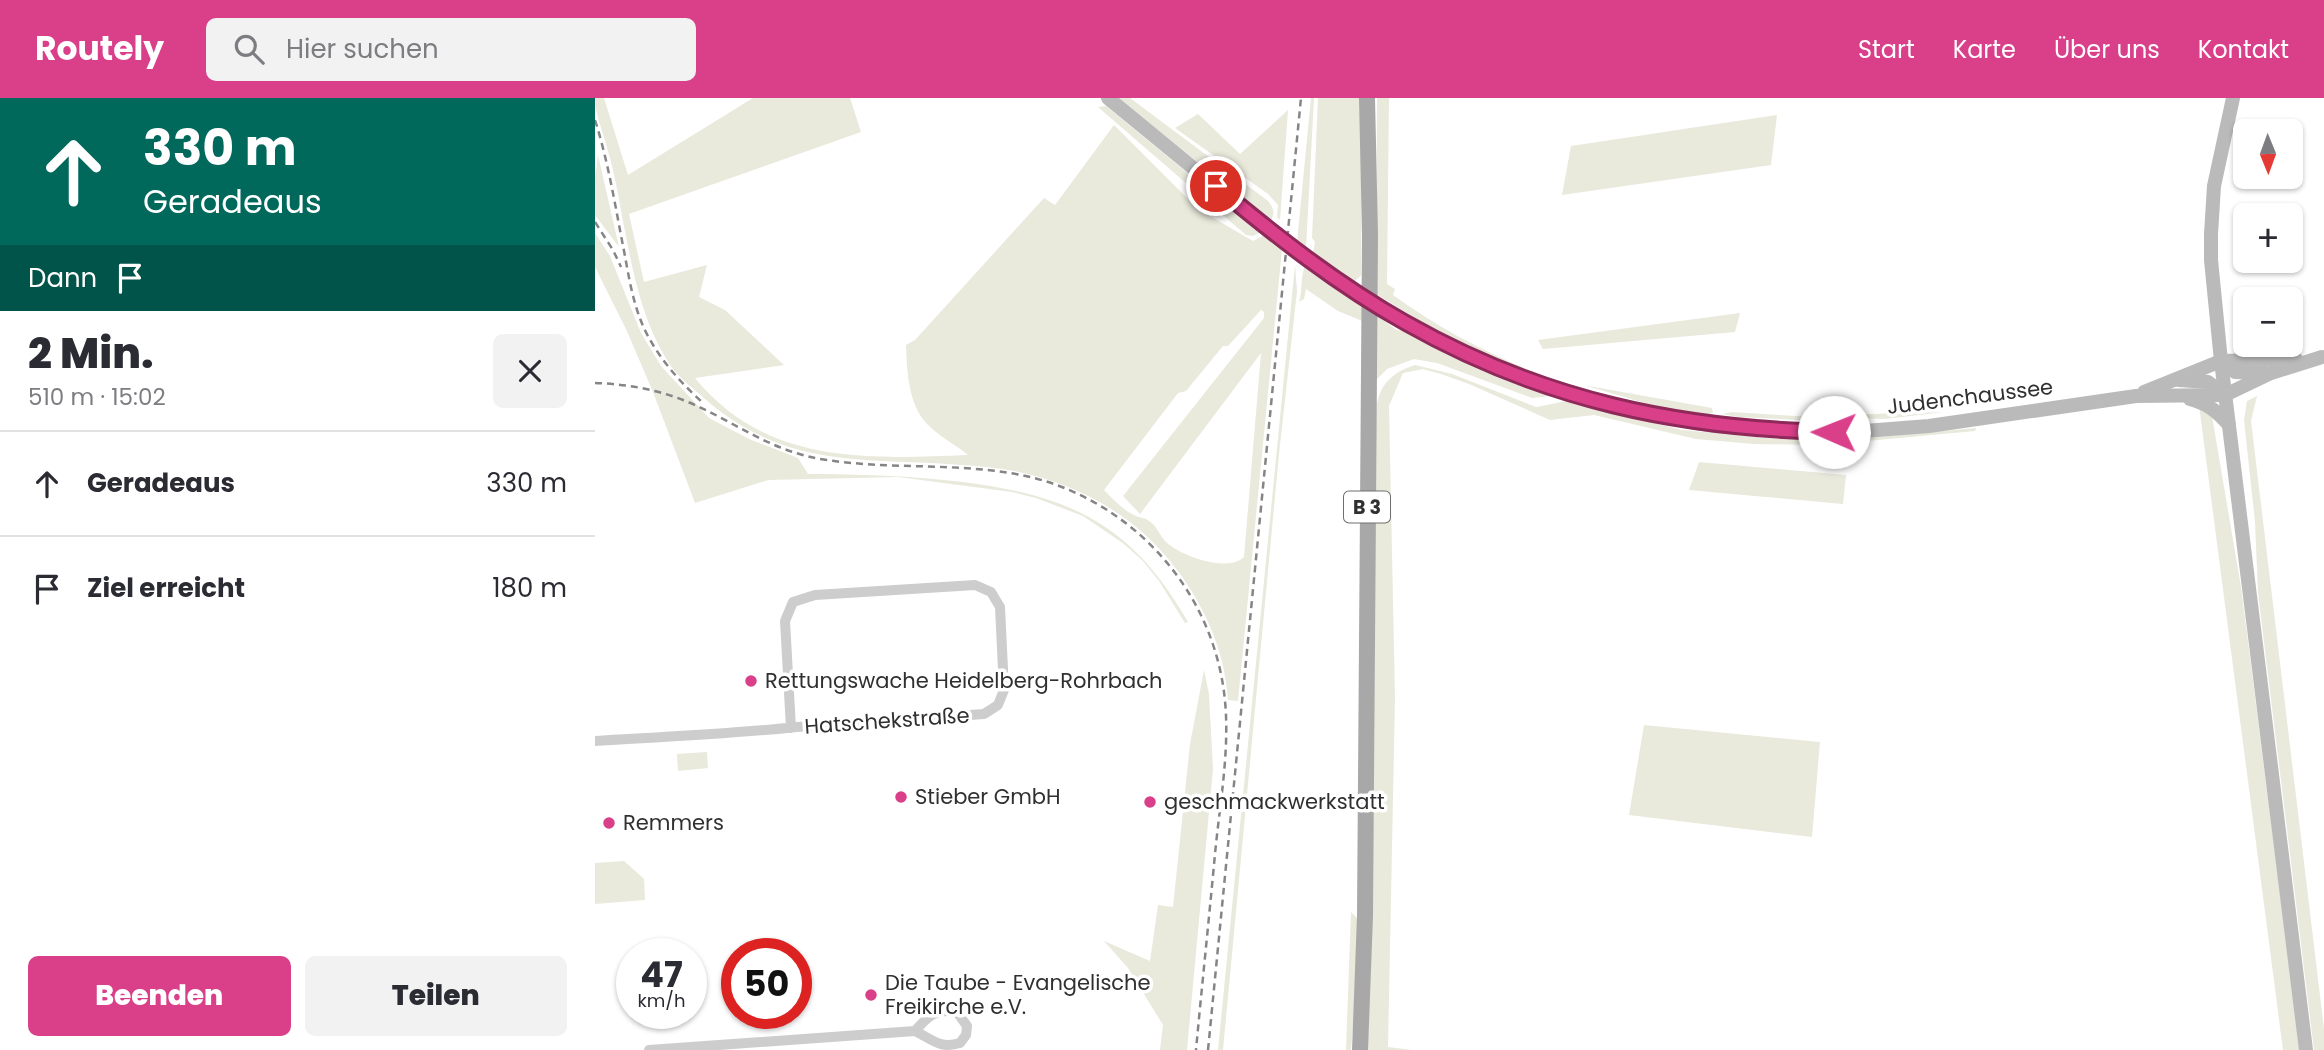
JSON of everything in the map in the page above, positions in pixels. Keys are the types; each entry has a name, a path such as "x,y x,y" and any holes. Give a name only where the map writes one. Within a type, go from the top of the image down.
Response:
{"main road":[{"name":"Judenchaussee","path":"1108,98 1259,222 1350,288 1408,324 1487,364 1562,392 1616,407 1714,426 1779,431 1852,432 1976,420 2136,396 2225,395"},
{"name":"B 3","path":"1360,1050 1366,904 1370,235 1367,98"},
{"path":"2233,98 2214,186 2211,260 2225,395 2307,1050"},
{"path":"2221,361 2323,357"},
{"path":"2225,395 2271,373 2323,357"},
{"name":"Judenchaussee","path":"2136,396 2221,361"},
{"path":"2221,361 2235,372 2271,373"},
{"path":"2174,380 2208,382 2225,395"},
{"path":"2175,396 2203,402 2217,411 2229,425"}],"street":[{"name":"Hatschekstraße","path":"595,741 791,728 984,714 998,705 1004,690 1000,607 991,592 975,584 815,595 793,602 785,621 791,728"},
{"path":"649,1050 915,1031 941,1046 951,1046 960,1043 966,1035 967,1026 957,1012 944,1010 931,1016 915,1031"}],"shaded area":[{"path":"595,98 604,98 628,175 753,98 850,98 861,132 629,214 644,282 707,265 699,297 725,310 784,365 695,378 723,406 753,427 786,442 820,451 892,457 968,455 921,417 910,387 906,345 915,340 1044,198 1055,205 1114,125 1198,209 1253,241 1264,235 1282,249 1238,701 1228,700 1217,644 1202,609 1182,576 1152,541 1111,508 1064,485 1013,471 947,464 874,461 805,451 771,440 738,424 683,380 661,349 645,313","holes":["1261,310 1264,312 1264,318 1123,496 1140,514 1261,353 1244,557 1227,563 1204,561 1173,547 1164,540 1152,523 1126,510 1104,490 1178,393 1186,391 1223,346 1228,346"]},
{"path":"1118,98 1130,98 1268,201 1273,211 1271,221"},
{"path":"1311,98 1314,98 1306,248 1297,242"},
{"path":"1318,98 1362,98 1361,275 1354,282 1313,253"},
{"path":"1377,98 1389,98 1387,284 1395,289 1393,295 1458,336 1526,369 1635,404 1723,422 1694,421 1553,385 1476,352 1409,317 1409,314 1376,294"},
{"path":"1106,106 1261,232 1253,236 1246,235 1098,107"},
{"path":"1288,110 1280,220 1277,217 1278,205 1268,194 1175,128 1198,114 1240,154"},
{"path":"1777,115 1771,165 1562,195 1571,146"},
{"path":"598,155 619,247 595,215"},
{"path":"595,233 610,256 641,333 661,366 709,418 749,439 798,458 808,474 885,476 924,478 963,482 1036,496 1067,507 1095,520 1121,538 1144,561 1167,588 1188,622 1185,623 1143,561 1124,544 1083,516 1012,492 898,477 768,480 695,503 653,392 595,267"},
{"path":"1295,265 1297,291 1223,1050 1218,1050"},
{"path":"1305,266 1362,306 1362,321 1338,311 1306,289 1304,299 1299,302"},
{"path":"1740,313 1735,332 1543,349 1538,340"},
{"path":"1376,314 1396,330 1407,332 1484,371 1551,396 1532,398 1437,363 1414,359 1387,369 1376,380"},
{"path":"1415,365 1452,374 1536,407 1567,401 1682,430 1781,439 1845,440 1822,445 1754,444 1696,439 1594,415 1550,420 1441,374 1423,369 1403,373 1389,406 1395,698 1388,1047 1412,1050 1367,1050 1375,423 1378,398 1383,388 1400,371"},
{"path":"1583,385 1712,408 1713,413 1688,413"},
{"path":"2257,396 2251,421 2324,1029 2324,1050 2314,1050 2258,593 2255,522 2244,420 2247,401"},
{"path":"2199,405 2212,416 2241,587 2300,1050 2283,1050"},
{"path":"1732,412 1796,416 1944,412 1885,419 1818,421 1722,414"},
{"path":"1723,422 1848,428 1768,426"},
{"path":"1976,428 1975,431 1867,441 1868,438"},
{"path":"1699,462 1846,475 1843,504 1689,490"},
{"path":"1204,670 1209,694 1213,769 1187,1050 1160,1050 1163,1025 1128,968 1104,941 1150,961 1158,905 1173,907 1190,744"},
{"path":"1644,725 1820,742 1812,837 1629,815"},
{"path":"707,752 708,768 678,771 677,754"},
{"path":"624,861 644,879 645,900 595,904 595,863"},
{"path":"1351,912 1359,920 1357,980 1351,1050 1346,1050"}],"railway":[{"path":"1208,1050 1301,98"},
{"path":"595,120 640,319 667,365 703,403"},
{"path":"595,222 621,267"},
{"path":"595,383 640,388 672,396 769,443 806,456 854,463 991,470 1045,481 1079,495 1111,513 1140,535 1165,561 1187,590 1204,621 1216,656 1226,712 1224,773 1196,1050"}],"place":[{"name":"Rettungswache Heidelberg-Rohrbach","path":"751,681"},
{"name":"Stieber GmbH","path":"901,797"},
{"name":"geschmackwerkstatt","path":"1150,802"},
{"name":"Remmers","path":"609,823"},
{"name":"Die Taube - Evangelische Freikirche e.V.","path":"871,995"}],"route":[{"path":"1216,186 1259,222 1364,297 1408,324 1487,364 1562,392 1653,415 1714,426 1834,432"}]}
